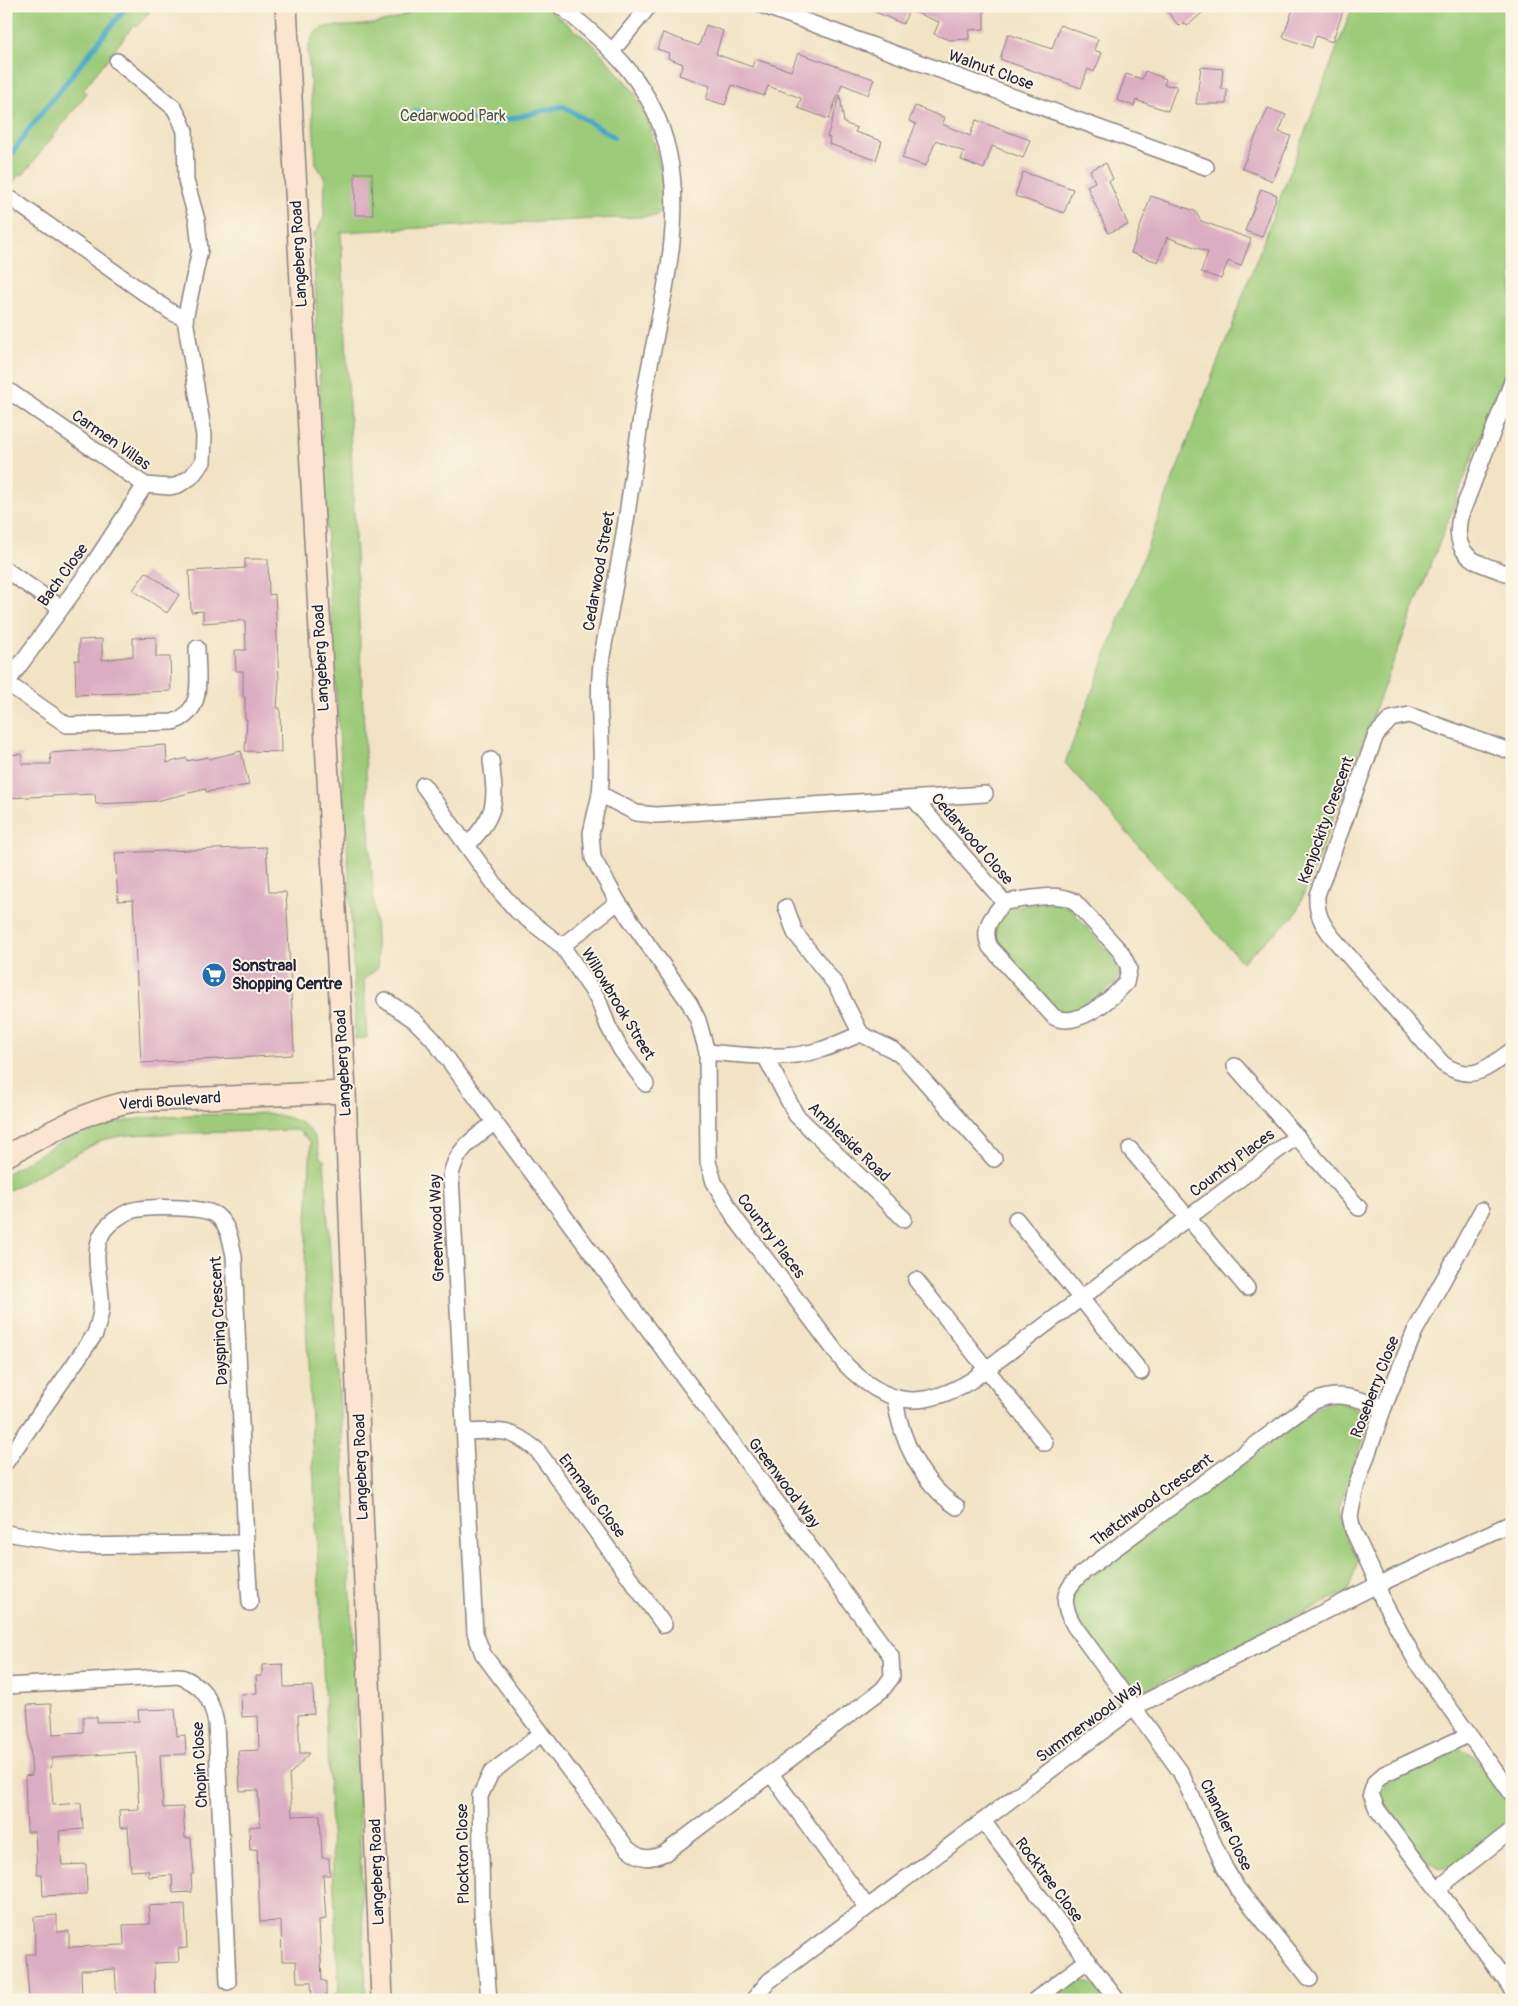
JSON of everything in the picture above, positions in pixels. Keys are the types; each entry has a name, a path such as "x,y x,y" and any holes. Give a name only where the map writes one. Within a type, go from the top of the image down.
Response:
{"main road":[{"name":"Langeberg Road","path":"286,6 345,1092 382,2000"},
{"name":"Verdi Boulevard","path":"6,1156 67,1123 108,1106 134,1101 345,1092"}],"street":[{"name":"Cedarwood Street","path":"560,6 613,50 642,87 662,130 671,169 674,209 667,271 645,391 598,689 602,776 591,833 593,858 618,902"},
{"path":"613,50 649,6"},
{"name":"Walnut Close","path":"764,6 1206,167"},
{"name":"Carmen Villas","path":"6,388 144,485 170,487 178,484 191,477 203,462 204,436 186,319 200,250 197,220 186,181 185,131 174,108 117,61"},
{"path":"13,200 171,312 186,319"},
{"path":"1512,382 1460,517 1457,542 1464,553 1490,568 1512,575"},
{"name":"Bach Close","path":"7,684 107,545 144,485"},
{"path":"6,570 61,608"},
{"path":"7,684 66,725 173,722 189,714 196,703 197,648"},
{"name":"Kenjockity Crescent","path":"1512,752 1409,714 1391,719 1376,735 1317,895 1316,908 1321,921 1333,938 1443,1064 1456,1073 1472,1074 1484,1070 1512,1050"},
{"path":"468,845 484,827 492,812 495,798 491,760"},
{"name":"Willowbrook Street","path":"423,785 501,893 517,911 562,946 598,999 608,1026 621,1050 646,1084"},
{"path":"600,794 636,813 656,815 985,794"},
{"name":"Cedarwood Close","path":"914,799 1004,902"},
{"name":"Cedarwood Close","path":"1054,896 1074,901 1121,952 1129,968 1126,983 1076,1020 1062,1021 1054,1017 990,947 986,939 986,928 990,918 1004,902 1054,896"},
{"path":"562,946 618,902"},
{"name":"Country Places","path":"618,902 690,1004 698,1020 708,1052 708,1162 722,1198 846,1364 872,1388 895,1398 937,1397 959,1388 987,1369 1297,1136"},
{"path":"786,906 795,932 840,991 861,1034 893,1050 904,1058 994,1159"},
{"path":"385,1000 414,1020 432,1038 494,1123"},
{"path":"708,1052 765,1056 819,1050 861,1034"},
{"name":"Ambleside Road","path":"765,1056 796,1116 904,1219"},
{"name":"Country Places","path":"1235,1066 1360,1208"},
{"name":"Greenwood Way","path":"494,1123 891,1656 893,1670 888,1684 665,1853 651,1859 638,1857 627,1848 540,1734 483,1654 475,1633 466,1432 451,1176 456,1159 461,1151 494,1123"},
{"name":"Country Places","path":"1130,1149 1247,1288"},
{"name":"Dayspring Crescent","path":"6,1462 96,1334 101,1311 97,1250 102,1232 113,1222 130,1212 145,1209 204,1209 216,1216 224,1224 234,1256 250,1603"},
{"name":"Roseberry Close","path":"1482,1210 1415,1331 1384,1408 1356,1487 1350,1516 1353,1530 1382,1601 1417,1663 1512,1794"},
{"path":"1016,1219 1141,1372"},
{"path":"916,1280 1045,1443"},
{"name":"Thatchwood Crescent","path":"1135,1707 1069,1618 1065,1603 1069,1587 1075,1579 1313,1402 1321,1398 1338,1395 1384,1408"},
{"path":"895,1398 904,1437 913,1456 936,1490 957,1507"},
{"name":"Emmaus Close","path":"466,1432 506,1431 521,1437 537,1450 664,1625"},
{"name":"Summerwood Way","path":"753,2000 769,1981 1135,1707 1377,1585 1512,1523"},
{"path":"6,1533 81,1546 246,1543"},
{"name":"Chopin Close","path":"6,1686 178,1676 191,1681 207,1696 212,1704 216,1723 228,1982"},
{"path":"6,1697 22,1685"},
{"name":"Chandler Close","path":"1135,1707 1180,1771 1224,1868 1249,1904 1310,1979"},
{"name":"Plockton Close","path":"490,2000 482,1913 480,1796 490,1773 540,1734"},
{"path":"1468,1735 1391,1769 1379,1778 1372,1791 1372,1802 1512,1988"},
{"path":"771,1774 867,1907"},
{"name":"Rocktree Close","path":"982,1821 1117,2000"},
{"path":"1437,1889 1512,1830"},
{"path":"1035,2000 1088,1960"}],"green space":[{"path":"6,6 154,6 137,27 134,25 83,90 87,93 23,175 20,173 6,192"},
{"name":"Cedarwood Park","path":"422,6 544,6 595,46 634,92 650,126 664,184 664,209 656,216 341,232 368,815 378,968 364,979 367,1038 355,1039 350,887 329,584 313,233 316,233 324,217 325,179 316,164 308,51 313,35 324,27 367,25 396,19"},
{"path":"1353,6 1512,6 1512,355 1296,914 1242,962 1065,763"},
{"path":"1060,902 1069,907 1121,967 1121,973 1115,984 1075,1012 1060,1013 994,942 993,929 997,920 1004,913 1014,908"},
{"path":"267,1113 288,1118 303,1125 314,1137 320,1158 324,1160 349,1549 366,2000 335,2000 334,1994 339,1993 304,1281 311,1142 297,1130 125,1135 102,1140 6,1192 6,1174 64,1140 105,1125 174,1116"},
{"path":"1333,1402 1345,1404 1361,1411 1368,1427 1339,1508 1340,1521 1358,1561 1348,1591 1148,1689 1136,1690 1130,1687 1073,1614 1070,1600 1078,1587 1317,1408"},
{"path":"1456,1749 1462,1749 1474,1756 1511,1806 1512,1818 1505,1829 1455,1866 1439,1869 1426,1861 1381,1803 1378,1795 1385,1783"},
{"path":"1077,1981 1087,1982 1094,1986 1107,2000 1048,2000"}],"building":[{"path":"861,6 984,6 984,29 969,30 969,39 949,40 934,34 939,22 909,10 903,24"},
{"path":"1163,6 1210,6 1187,26 1184,22 1179,26"},
{"path":"1294,6 1345,6 1332,42 1316,36 1312,48 1283,37"},
{"path":"706,25 723,31 716,54 752,67 755,59 791,71 798,53 874,79 868,95 842,84 829,119 798,108 801,98 768,86 764,96 732,85 725,105 706,99 710,86 679,75 683,64 668,58 669,53 657,49 663,33 699,46"},
{"path":"1060,25 1098,39 1094,50 1102,53 1094,72 1088,69 1081,88 1000,59 1008,34 1052,49"},
{"path":"1201,67 1223,69 1221,89 1227,89 1226,104 1196,104"},
{"path":"1145,71 1166,79 1164,85 1177,86 1168,111 1136,100 1134,106 1117,100 1126,74 1142,79"},
{"path":"840,95 844,123 857,128 855,132 882,141 876,160 829,144 830,138 827,137"},
{"path":"915,106 945,118 942,124 970,136 976,120 1030,140 1023,158 992,146 984,169 961,160 964,152 936,140 926,166 902,158 916,124 909,121"},
{"path":"1268,108 1286,115 1279,132 1291,136 1273,181 1242,168"},
{"path":"1106,163 1113,179 1109,181 1128,225 1108,233 1087,186 1095,182 1090,170"},
{"path":"1023,172 1073,189 1064,213 1015,196"},
{"path":"355,173 372,173 373,215 355,215"},
{"path":"1261,189 1277,195 1262,237 1245,231"},
{"path":"1151,196 1195,211 1201,221 1251,239 1241,266 1228,261 1221,279 1201,272 1208,252 1167,237 1158,262 1131,253"},
{"path":"245,559 268,559 269,595 275,594 279,680 277,708 280,708 281,752 245,751 247,719 245,719 245,697 243,697 243,671 236,671 235,650 246,650 245,620 203,623 203,611 191,612 189,571 245,568"},
{"path":"146,572 179,595 167,613 133,590"},
{"path":"156,637 156,657 170,657 171,691 76,695 75,660 79,660 79,640 102,639 102,660 133,656 133,638"},
{"path":"166,745 167,763 187,758 187,761 208,757 209,759 241,751 249,785 206,792 206,789 156,801 140,802 96,804 95,794 6,798 6,755 22,754 22,764 51,764 50,753"},
{"name":"Sonstraal Shopping Centre","path":"266,847 269,892 286,892 294,1050 291,1055 141,1063 133,900 118,901 115,853"},
{"path":"283,1664 284,1687 313,1686 314,1714 298,1715 300,1753 310,1753 289,1775 292,1816 320,1815 322,1858 329,1858 330,1875 323,1875 326,1919 319,1920 322,1981 326,1981 326,2000 312,2000 311,1982 297,1982 296,1961 282,1961 281,1921 260,1922 257,1849 250,1850 249,1827 260,1826 258,1790 240,1791 238,1751 259,1750 258,1716 242,1717 241,1694 257,1693 256,1676 262,1676 262,1665"},
{"path":"51,1704 53,1734 83,1732 83,1717 97,1717 97,1722 139,1721 138,1710 175,1709 177,1736 185,1735 186,1754 160,1755 163,1808 183,1807 185,1838 191,1838 194,1874 191,1874 192,1892 173,1893 172,1875 149,1877 148,1870 131,1871 128,1827 120,1828 119,1810 139,1809 136,1752 52,1758 52,1766 50,1766 53,1805 81,1803 83,1829 59,1831 62,1865 86,1864 87,1894 43,1896 42,1874 37,1874 35,1832 27,1832 25,1776 32,1775 27,1705"},
{"path":"185,1904 187,1948 178,1949 179,1962 154,1963 155,2000 117,2000 115,1969 81,1970 82,2000 29,2000 26,1954 35,1954 34,1917 57,1915 57,1932 69,1931 69,1947 124,1945 123,1925 150,1924 148,1906"}],"waterway":[{"path":"6,162 29,129 127,6"},
{"path":"415,111 493,123 563,106 614,137"}],"place":[{"name":"Sonstraal Shopping Centre","path":"214,975"}]}
